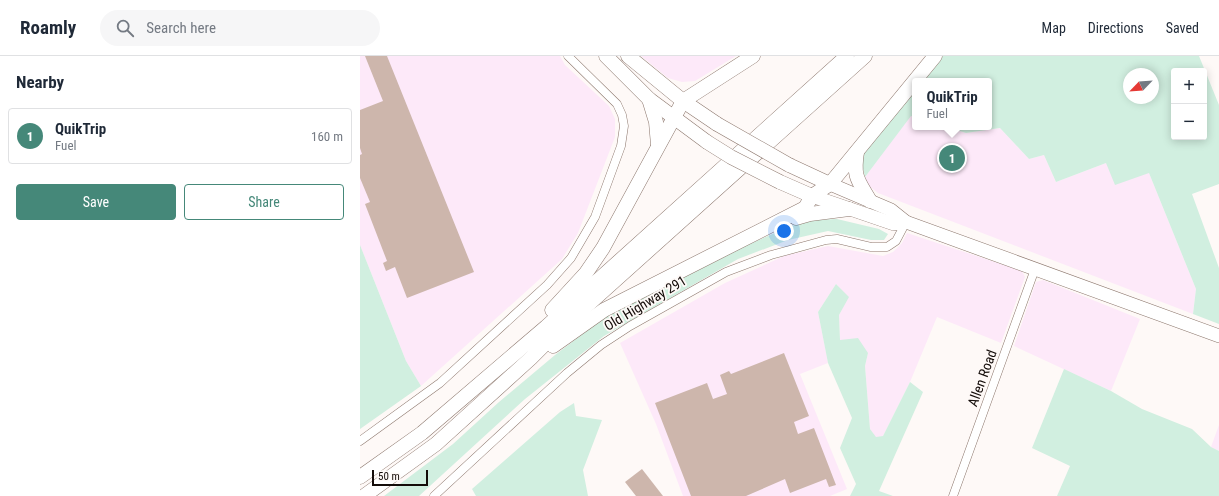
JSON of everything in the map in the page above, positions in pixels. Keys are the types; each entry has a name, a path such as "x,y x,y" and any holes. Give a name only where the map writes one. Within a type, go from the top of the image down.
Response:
{"highway":[{"path":"606,56 650,99 673,118 707,142 780,182 812,196"},
{"path":"628,56 683,101 717,124 789,165 830,184"},
{"path":"499,368 586,273 603,248 683,101 703,86 753,56"},
{"path":"360,477 422,433 499,368 847,56"},
{"path":"364,496 436,444 532,358 552,337 865,56"},
{"path":"917,78 935,56"},
{"path":"532,358 556,344 604,310 805,208 812,196 830,184 912,84"},
{"path":"670,91 703,86"},
{"path":"650,99 656,122 658,146"},
{"path":"857,152 855,163 856,179 870,201"},
{"path":"778,223 810,214 849,209"}],"main road":[{"path":"830,184 891,210 906,222 1219,336"},
{"path":"812,196 894,224 906,222"}],"street":[{"path":"360,441 440,383 509,321 559,273 571,258 587,232 621,146 624,126 622,115 617,104 568,56"},
{"name":"Old Highway 291","path":"434,496 573,368 601,345 630,326 726,272 771,255 826,240 837,239 870,247 887,247 896,241 906,222"},
{"name":"Allen Road","path":"953,496 1035,268"}],"shaded area":[{"path":"360,56 560,56 565,65 609,106 615,119 615,137 578,233 562,259 421,386 406,361 360,245"},
{"path":"641,56 736,56 695,81 682,82 668,78"},
{"path":"911,115 912,130 957,130 966,133 1000,128 1029,159 1044,155 1056,182 1106,163 1149,173 1196,289 1193,314 878,193 869,186 865,177"},
{"path":"907,233 1022,271 1025,277 1001,343 937,317 910,382 883,436 876,438 870,429 865,366 868,353 840,340 839,315 848,297 836,284 818,312 828,363 800,374 847,489 830,496 683,496 656,424 620,343 725,283 784,256 828,246 883,256 893,252 902,243"},
{"path":"1043,280 1140,319 1111,391 1014,346 1036,282"},
{"path":"1219,425 1219,451 1211,447"}],"green space":[{"path":"943,56 1199,56 1204,68 1171,68 1171,140 1207,140 1207,76 1219,105 1219,184 1192,194 1219,268 1219,324 1193,314 1196,289 1149,173 1115,185 1106,163 1056,182 1044,155 1029,159 1000,128 992,129 992,78 925,78"},
{"path":"912,94 912,116 865,177 861,160 867,148"},
{"path":"957,130 986,130 966,133"},
{"path":"837,219 879,229 888,234 884,240 871,240 828,231 788,240 738,259 604,336 525,399 419,496 384,496 453,444 499,402 555,355 605,317 738,249 791,226 813,220"},
{"path":"360,245 406,361 421,386 360,429"},
{"path":"836,284 849,297 839,315 840,340 858,338 868,353 865,366 870,429 876,437 883,436 910,382 923,392 879,491 893,496 850,496 856,484 840,448 852,418 828,363 818,312"},
{"path":"1064,369 1111,391 1142,409 1192,429 1211,447 1219,451 1219,496 1057,496 1070,466 1032,448"},
{"path":"574,403 576,416 602,420 583,470 588,496 476,496 472,489 560,412"}],"building":[{"path":"365,56 387,56 474,272 407,298 395,267 386,271 383,263 387,261 365,204 370,202 360,178 360,155 362,154 360,148 360,110 383,101"},
{"path":"784,353 809,416 794,422 798,434 814,428 836,485 829,487 826,479 790,493 785,479 746,496 691,496 655,403 707,383 713,399 727,394 720,375 729,371 731,374"},
{"path":"642,469 663,496 636,496 625,482"}],"place":[{"name":"QuikTrip","path":"952,158"}]}
